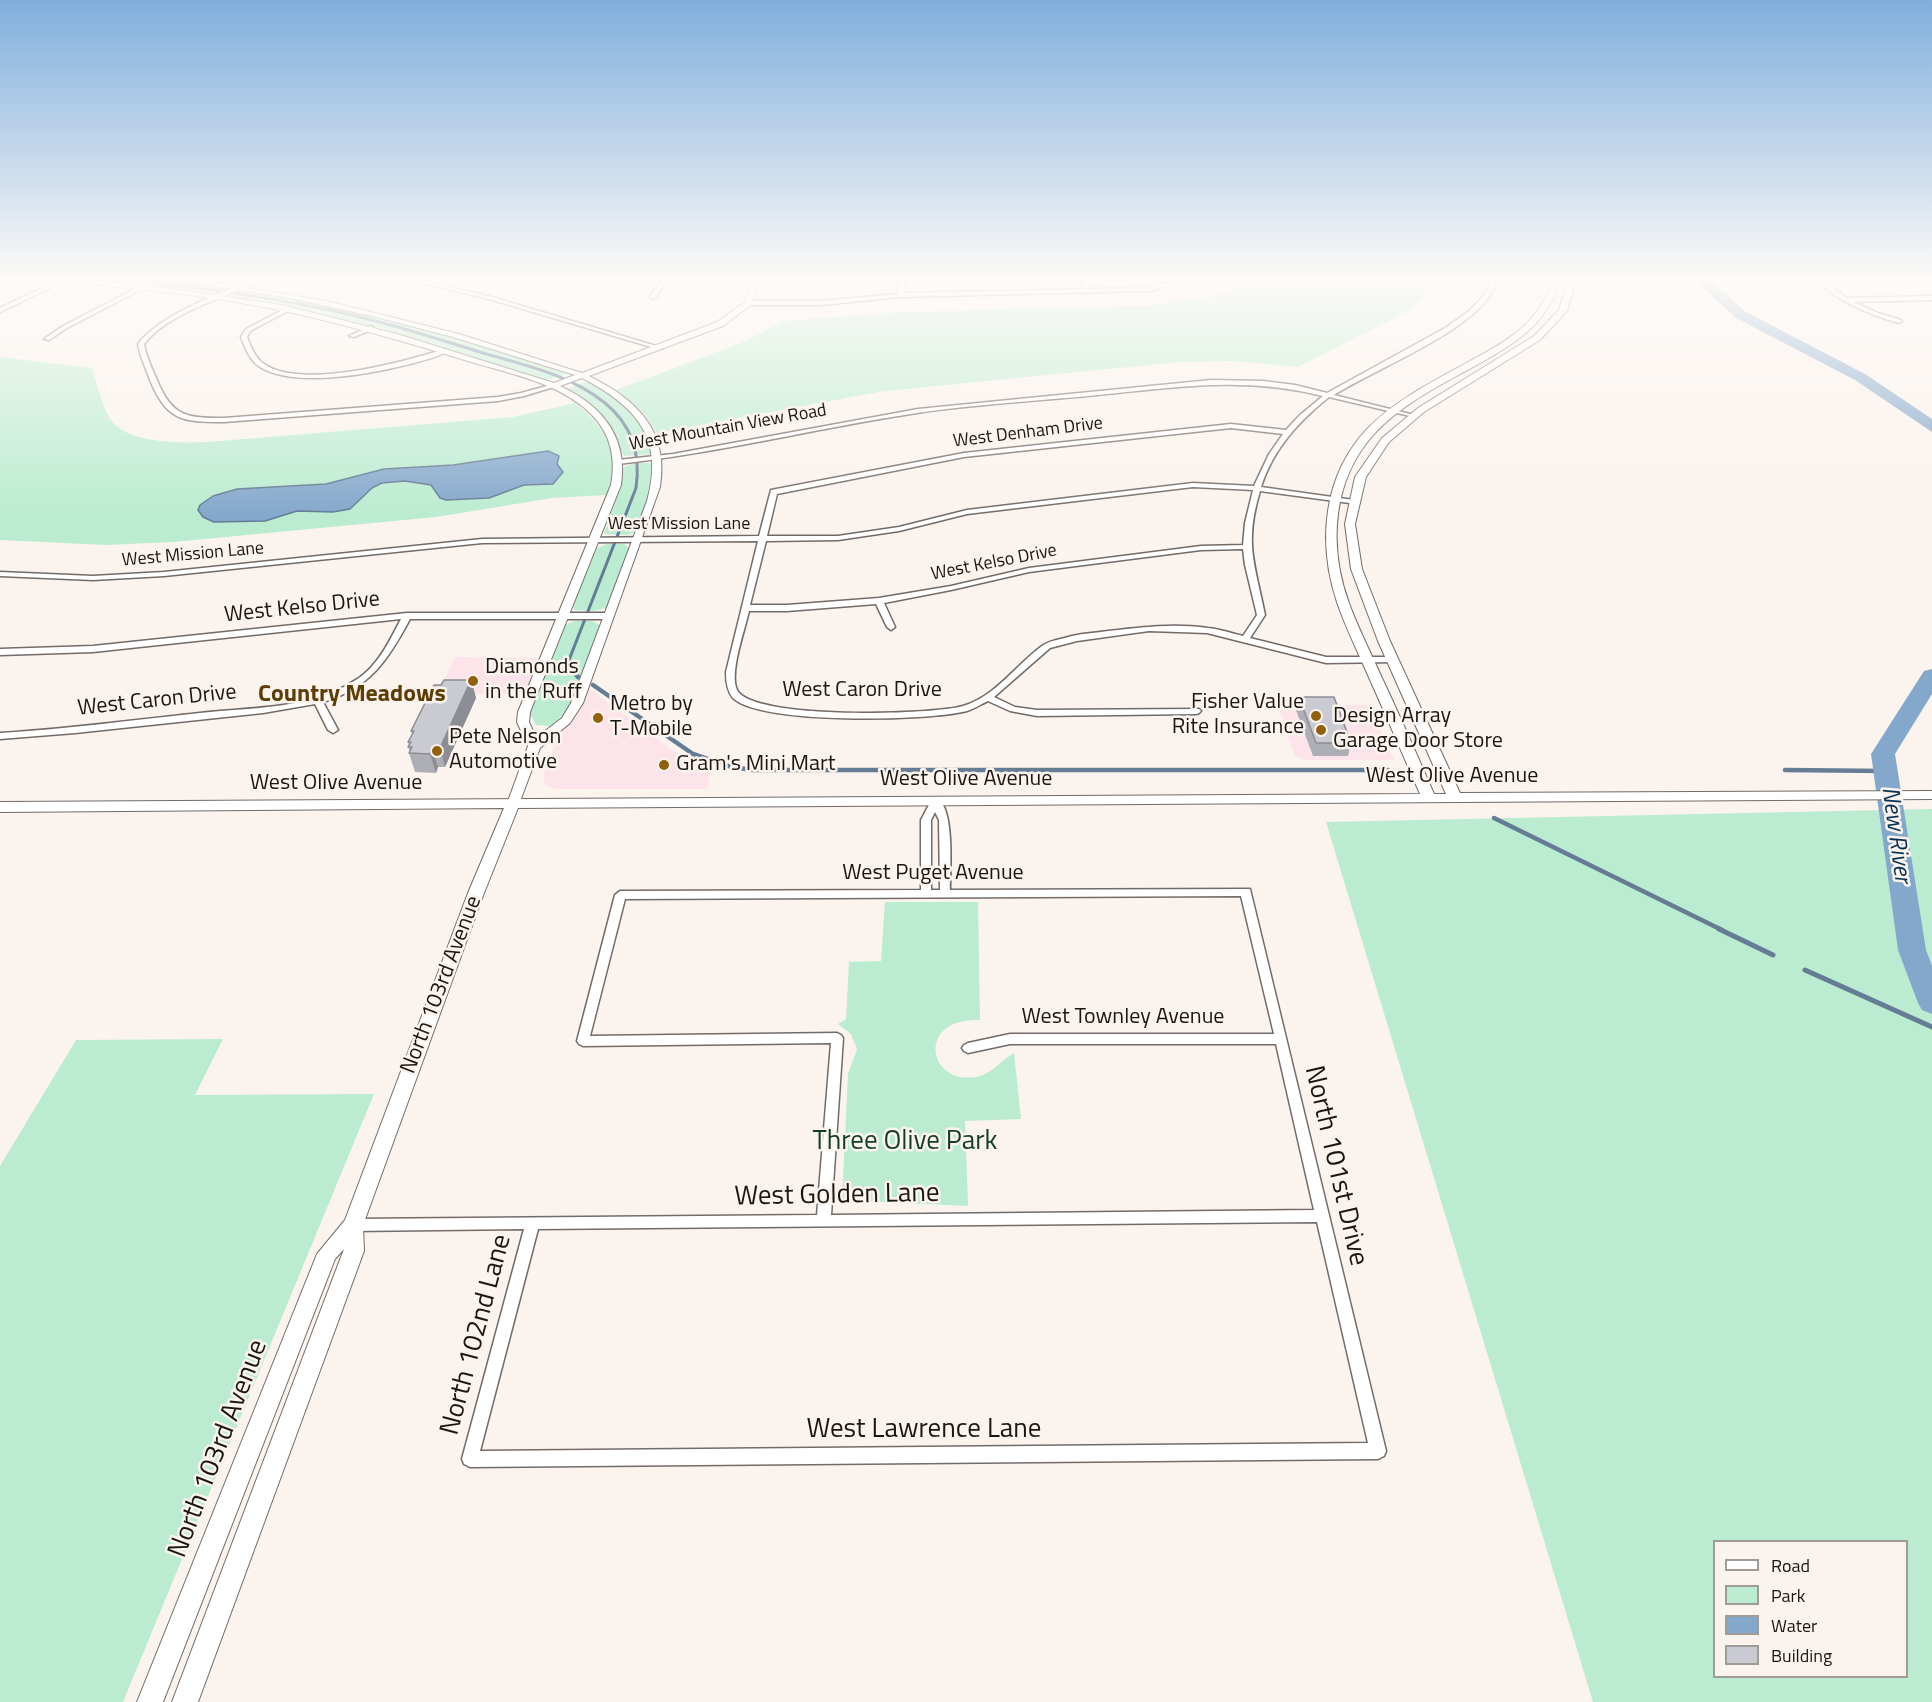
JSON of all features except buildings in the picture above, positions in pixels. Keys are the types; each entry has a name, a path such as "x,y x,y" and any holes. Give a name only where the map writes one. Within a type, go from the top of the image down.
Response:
{"main road":[{"path":"1429,798 1368,660 1335,578 1330,537 1334,499 1345,466 1360,443 1393,411 1485,356"},
{"path":"1455,798 1392,660 1356,565 1350,525 1354,502 1373,457 1412,416 1511,356"},
{"name":"West Olive Avenue","path":"0,807 1932,795"},
{"name":"North 103rd Avenue","path":"150,1702 327,1254 353,1225 476,893 513,804"},
{"name":"North 103rd Avenue","path":"185,1702 354,1251 353,1225"}],"street":[{"path":"146,356 164,405 183,417 224,420 498,399 554,386 636,356"},
{"path":"255,356 259,363 271,370 298,375 366,371 429,356"},
{"path":"462,356 554,386 587,407 605,425 613,439 618,462 616,485 524,712 523,722 534,746 547,738 572,712 656,489 659,458 654,439 636,412 612,391 583,375 522,356"},
{"path":"1246,638 1261,615 1246,547 1250,516 1257,488 1275,448 1287,432 1330,394 1397,356"},
{"name":"West Mountain View Road","path":"618,462 659,458 899,414 1184,383 1263,383 1330,394 1412,416"},
{"name":"West Denham Drive","path":"762,540 774,492 964,455 1230,426 1287,432"},
{"name":"West Mission Lane","path":"0,574 44,577 128,576 483,541 762,540 863,535 967,512 1187,485 1226,484 1354,502"},
{"path":"747,608 762,540"},
{"name":"West Kelso Drive","path":"747,608 796,608 879,602 1029,570 1202,548 1246,547"},
{"path":"879,602 891,627"},
{"name":"West Caron Drive","path":"747,608 730,672 730,683 738,697 755,707 783,712 917,713 966,708 988,698 1039,651 1076,638 1170,627 1207,630 1246,638 1316,658 1392,660"},
{"name":"West Kelso Drive","path":"0,652 93,649 407,616 609,616"},
{"name":"West Caron Drive","path":"0,736 154,722 317,700 352,686 372,671 388,650 407,616"},
{"path":"988,698 1013,709 1037,712 1196,711"},
{"path":"317,700 333,730"},
{"name":"North 103rd Avenue","path":"513,804 534,746"},
{"path":"926,894 926,820 936,801"},
{"path":"936,801 944,820 945,894"},
{"name":"West Puget Avenue","path":"824,1219 837,1038 583,1041 620,895 1246,892"},
{"name":"North 101st Drive","path":"1246,892 1378,1451"},
{"name":"West Townley Avenue","path":"968,1048 1010,1039 1280,1039"},
{"name":"West Golden Lane","path":"353,1225 1322,1216"},
{"name":"North 102nd Lane","path":"470,1459 532,1224"},
{"name":"West Lawrence Lane","path":"470,1459 1378,1451"}],"shaded area":[{"path":"455,657 539,658 523,694 437,694"},
{"path":"588,688 675,752 710,768 708,789 556,789 545,785 543,777 558,737 579,712"},
{"path":"1278,705 1370,705 1394,760 1303,760 1294,755"}],"green space":[{"path":"471,356 515,356 568,374 547,380"},
{"path":"705,356 1319,356 1298,367 1234,361 1180,362 879,392 657,433 644,413 616,390"},
{"path":"0,357 92,368 106,411 116,426 139,437 168,442 207,442 513,417 575,403 596,423 609,443 612,455 611,480 607,495 552,498 436,517 173,542 106,545 0,540"},
{"path":"588,381 610,393 630,410 645,431 652,454 624,456 607,419 566,389"},
{"path":"635,463 653,463 652,484 636,531 628,535 604,534 622,482 624,467"},
{"path":"607,544 624,544 629,549 609,603 606,608 594,611 575,610 572,606 597,548"},
{"path":"575,621 592,621 600,625 568,711 550,726 536,725 530,714 531,709 564,625"},
{"path":"1932,809 1932,1702 1593,1702 1326,822"},
{"name":"Three Olive Park","path":"885,902 978,902 980,1020 959,1022 945,1029 937,1040 936,1052 940,1063 949,1072 962,1077 985,1074 1014,1053 1021,1119 965,1121 968,1206 842,1200 848,1074 857,1049 851,1034 838,1024 846,1019 849,962 881,961"},
{"path":"223,1039 195,1095 374,1094 123,1702 0,1702 0,1166 76,1040"}],"water":[{"path":"548,451 559,456 557,464 563,472 553,484 524,485 489,498 446,500 440,498 431,485 405,481 382,483 372,488 350,509 333,512 297,511 265,521 214,522 203,517 198,510 200,505 213,496 237,489 326,484 384,469 453,465"}],"waterway":[{"path":"496,356 547,372 592,393 622,421 636,452 636,488 569,660"},
{"name":"New River","path":"1821,356 1860,377 1932,427"},
{"path":"569,660 570,668 578,677"},
{"name":"New River","path":"1932,676 1883,754 1912,950 1932,1003"},
{"path":"593,685 693,754 728,766 752,770 1388,770"},
{"path":"1785,770 1886,771"},
{"path":"1494,818 1722,930"},
{"path":"1719,929 1773,955"},
{"path":"1805,970 1932,1027"}],"place":[{"name":"Diamonds in the Ruff","path":"473,681"},
{"name":"Fisher Value Rite Insurance","path":"1316,716"},
{"name":"Metro by T-Mobile","path":"598,718"},
{"name":"Design Array Garage Door Store","path":"1321,730"},
{"name":"Pete Nelson Automotive","path":"437,751"},
{"name":"Gram's Mini Mart","path":"664,765"}],"district":[{"name":"Country Meadows","path":"352,695"}]}
